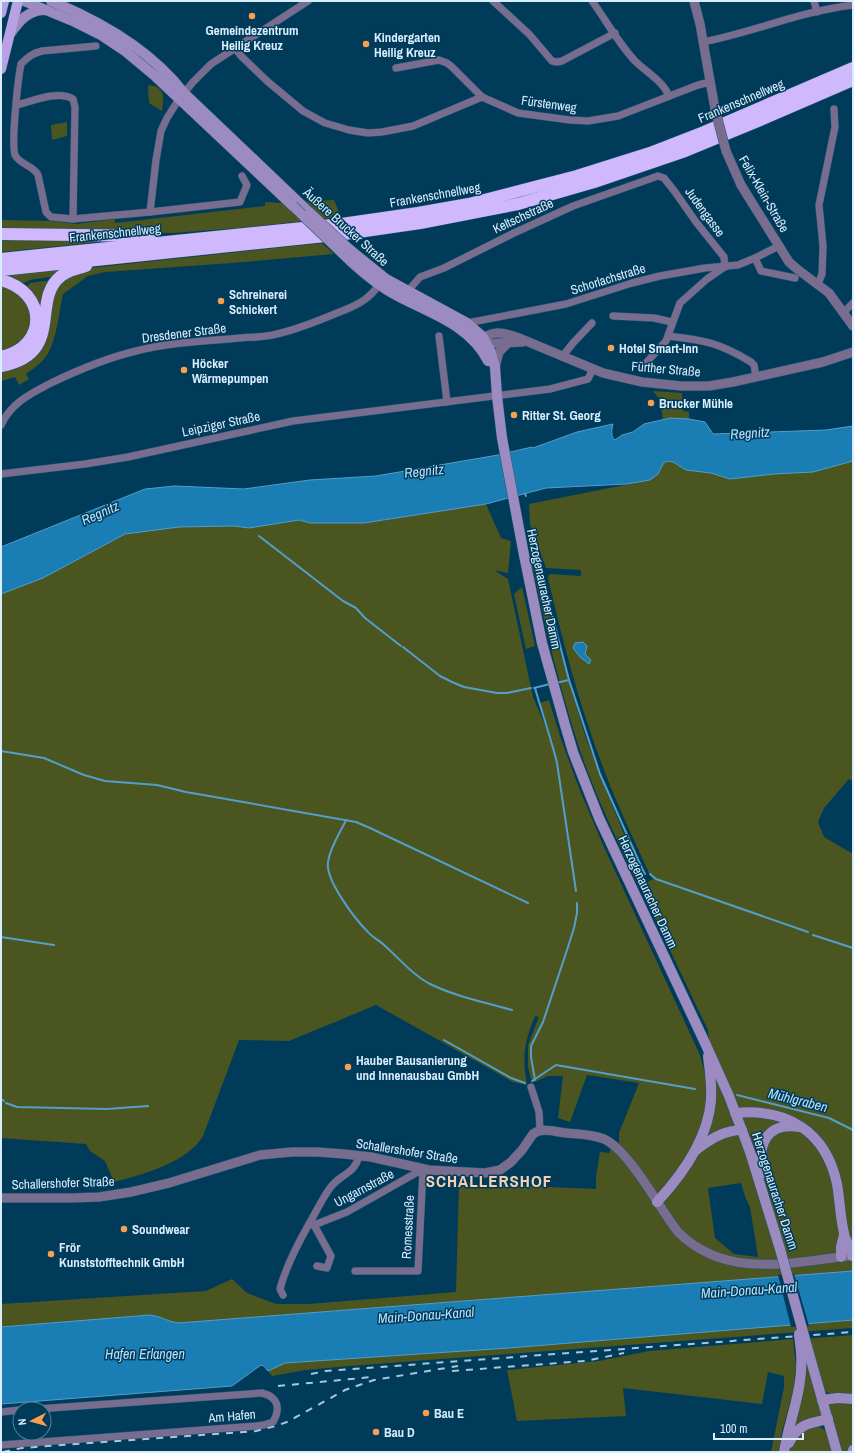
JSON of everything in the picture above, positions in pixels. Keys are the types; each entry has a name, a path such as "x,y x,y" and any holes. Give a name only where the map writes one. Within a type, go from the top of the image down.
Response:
{"highway":[{"name":"Frankenschnellweg","path":"1,259 342,224 469,204 584,174 670,145 853,68"},
{"name":"Frankenschnellweg","path":"1,270 344,234 438,220 518,204 594,182 685,151 853,80"},
{"path":"1,234 168,236 199,238"},
{"path":"1,366 20,360 33,350 39,342 45,325 50,293 54,284 61,276 79,268 119,258"},
{"path":"1,280 25,291 34,306 36,315 36,327 29,341 17,352 1,357"}],"main road":[{"path":"1,13 4,1"},
{"path":"1,69 18,1"},
{"name":"Äußere Brucker Straße","path":"24,1 73,10 92,19 125,39 154,62 177,84 181,96 293,206 344,250 407,292 467,323 482,342 495,367"},
{"path":"64,1 73,10"},
{"path":"9,36 18,23 28,14 50,6"},
{"name":"Äußere Brucker Straße","path":"50,6 114,44 181,96 310,213 344,250 379,284 400,297 456,325 482,342"},
{"name":"Herzogenauracher Damm","path":"482,342 496,381"},
{"name":"Herzogenauracher Damm","path":"495,367 504,451 542,643 556,698 573,752 610,842 706,1045 736,1113 764,1195 795,1305 804,1351 822,1400 837,1452"},
{"path":"657,1202 677,1180 696,1150 707,1122 711,1099 711,1084 706,1045"},
{"path":"736,1113 756,1113 784,1119 802,1128 817,1139 829,1159 837,1184 844,1235 841,1248 841,1257"},
{"path":"764,1195 760,1159 761,1148 765,1139 772,1131 782,1126 802,1128"},
{"path":"696,1150 707,1142 724,1134 734,1130 742,1130"},
{"path":"844,1235 853,1255"},
{"path":"785,1452 800,1390 804,1351"},
{"path":"822,1400 838,1398 853,1399"},
{"path":"785,1452 792,1436 797,1430 808,1424 828,1419"}],"street":[{"path":"150,212 161,131 167,118 181,96 211,64 308,1"},
{"path":"494,1 530,34 552,61 562,61 615,33"},
{"path":"592,1 636,61 666,88 669,96"},
{"name":"Felix-Klein-Straße","path":"694,1 722,139 738,179 778,246 793,266 834,298 853,326"},
{"path":"814,1 817,12"},
{"path":"703,42 832,8 853,5"},
{"path":"96,46 42,51 28,57 21,64 14,132 14,148 16,156 23,163 33,168 38,175 44,206 50,217 57,219 73,219 240,202 247,185 242,176"},
{"path":"235,48 241,56 267,81 303,111 325,123 349,130 368,133 413,126 482,97"},
{"name":"Fürstenweg","path":"396,68 439,60 447,63 482,97 509,109 524,114 588,122 618,116 698,84 710,82"},
{"path":"17,105 60,94 73,98 75,107 73,219"},
{"path":"818,284 822,274 823,246 820,205 835,127 834,109"},
{"name":"Judengasse","path":"658,176 664,178 724,257 725,267"},
{"name":"Keltschstraße","path":"407,292 420,277 444,268 521,230 584,202 658,176"},
{"name":"Schorlachstraße","path":"467,323 566,304 632,283 660,276 705,268 738,265 778,246"},
{"path":"755,258 761,271 795,278"},
{"path":"645,364 668,336 678,307 684,299 707,279 725,267"},
{"name":"Dresdener Straße","path":"1,425 6,413 29,395 62,378 91,366 136,350 171,344 276,334 307,326 368,298 379,284"},
{"path":"843,313 853,303"},
{"path":"612,316 654,318 672,322"},
{"path":"562,357 592,323"},
{"name":"Fürther Straße","path":"482,342 491,334 499,332 512,335 593,369 624,378 659,385 681,386 709,386 756,377 823,362 853,352"},
{"path":"439,336 447,402"},
{"path":"668,336 704,340 722,346 751,362 754,365 756,377"},
{"name":"Fürther Straße","path":"482,342 526,342"},
{"path":"495,367 499,352 509,342"},
{"name":"Leipziger Straße","path":"1,474 85,464 128,457 293,421 550,389 584,381 590,377 593,369"},
{"path":"1,469 1,474"},
{"path":"531,1087 539,1112 540,1130 589,1135 607,1141 618,1149 678,1232 690,1243 705,1252 723,1260 765,1264 792,1263 853,1255"},
{"name":"Schallershofer Straße","path":"1,1198 99,1197 131,1192 169,1183 252,1157 268,1154 318,1152 359,1156 423,1169 474,1174 493,1172 500,1170 512,1162 533,1134 540,1130"},
{"path":"283,1295 280,1289 287,1267 298,1243 311,1224 330,1188 342,1176 351,1171 359,1156"},
{"name":"Ungarnstraße","path":"311,1224 347,1212 423,1169"},
{"name":"Romesstraße","path":"355,1271 418,1271 423,1169"},
{"path":"311,1224 331,1256 327,1268 317,1266"},
{"name":"Am Hafen","path":"1,1445 264,1425 272,1422 277,1409 275,1401 272,1397 262,1393 52,1408"},
{"path":"1,1412 12,1411"}],"green space":[{"path":"149,85 155,86 163,94 162,111 149,103"},
{"path":"67,122 67,136 52,140 51,125"},
{"path":"334,200 341,217 239,228 173,233 1,229 1,220 51,221 77,224 115,219 115,223 265,206 265,202 280,203"},
{"path":"1,237 108,241 1,252"},
{"path":"322,243 334,254 105,272 88,276 63,294 50,349 43,360 26,374 29,379 19,385 15,377 1,381 1,369 9,368 54,291 65,277 89,268"},
{"path":"62,270 57,276 29,280 19,284 1,276"},
{"path":"51,280 36,334 25,288 30,283"},
{"path":"1,282 11,285 32,307 28,338 1,354"},
{"path":"653,391 682,393 683,411 689,412 689,419 663,419 660,400"},
{"path":"667,461 672,462 686,470 711,473 730,479 774,474 813,472 853,461 853,781 849,779 824,808 818,822 824,837 853,854 853,1271 178,1323 150,1315 1,1327 1,1304 206,1291 232,1279 247,1293 276,1304 309,1304 456,1292 459,1183 596,1189 596,1177 600,1152 610,1153 610,1138 619,1146 619,1133 639,1083 587,1075 570,1122 558,1118 563,1076 548,1076 532,1083 528,1067 528,1045 539,1017 535,1016 526,1042 524,1058 527,1085 513,1082 376,1005 289,1041 239,1040 203,1136 187,1153 176,1160 138,1176 114,1182 105,1161 90,1151 86,1144 1,1138 1,594 43,578 125,534 179,527 234,526 249,528 299,520 310,523 364,523 486,504 501,538 511,541 508,573 494,570 508,579 533,697 554,746 540,703 549,700 561,739 579,788 603,845 700,1055 705,1074 712,1074 708,1030 638,883 653,879 614,796 595,746 560,627 548,578 549,574 581,576 581,570 546,568 530,524 529,504 650,480 658,474 663,464","holes":["741,1183 750,1207 758,1257 734,1254 715,1238 708,1188"]},
{"path":"528,541 540,566 556,638 585,735 624,834 627,832 643,869 644,876 636,881 598,798 579,747 550,645"},
{"path":"522,587 535,646 526,649 514,594"},
{"path":"853,1320 853,1328 349,1366 306,1370 272,1376 268,1371 285,1363 509,1348"},
{"path":"853,1335 853,1396 832,1395 825,1391 804,1339"},
{"path":"793,1339 796,1366 793,1392 782,1431 779,1452 771,1452 784,1387 784,1376 768,1372 762,1404 623,1388 626,1416 517,1421 507,1370 599,1361 649,1351"},
{"path":"806,1359 823,1417 792,1432"},
{"path":"853,1402 853,1440 850,1452 841,1452 828,1404"},
{"path":"816,1426 824,1429 826,1432 832,1452 789,1452 795,1437 798,1434"}],"water":[{"name":"Regnitz","path":"670,418 705,422 713,434 826,430 853,426 853,461 813,472 774,474 730,479 711,473 686,470 673,462 667,461 663,464 658,474 650,480 627,484 546,488 486,504 364,523 310,523 299,520 249,528 234,526 179,527 125,534 43,578 1,594 1,547 145,489 175,486 244,489 310,480 376,476 533,448 577,432 613,424 612,434 615,440 622,435 633,432 644,424"},
{"path":"583,642 587,646 585,654 591,660 589,664 580,657 573,648 575,643"},
{"path":"853,1271 853,1320 509,1348 285,1363 268,1371 261,1365 232,1386 40,1401 12,1401 12,1403 1,1404 1,1327 150,1315 178,1323"}],"pier":[{"path":"794,1274 809,1326 791,1327 778,1275"}],"waterway":[{"path":"259,536 343,601 356,608 365,618 401,646"},
{"path":"543,580 569,680 556,683"},
{"path":"403,647 440,676 464,687 497,693 507,693 531,688"},
{"path":"569,680 600,774 640,864 630,867"},
{"path":"534,688 550,684"},
{"path":"535,688 557,763 576,891"},
{"path":"1,751 44,758 84,775 105,781 157,785 186,792 356,822 528,903"},
{"path":"346,820 329,856 328,870 331,879 342,899 362,926 410,970 428,983 458,995 512,1010"},
{"path":"640,864 645,874"},
{"path":"650,874 656,879 808,932"},
{"path":"535,1080 531,1057 531,1046 543,1022 568,947 574,928 577,903"},
{"path":"813,935 853,948"},
{"path":"1,937 54,945"},
{"path":"444,1040 511,1078 525,1083"},
{"path":"532,1081 556,1065 695,1089"},
{"name":"Mühlgraben","path":"737,1095 829,1118 853,1130"},
{"path":"6,1103 17,1107 107,1109 148,1106"}],"railway":[{"path":"311,1374 326,1371 853,1332"},
{"path":"452,1371 585,1361 624,1353"},
{"path":"3,1452 22,1448 256,1431 287,1422 345,1390 374,1380 458,1366"},
{"path":"278,1386 372,1377"}],"place":[{"name":"Gemeindezentrum Heilig Kreuz","path":"252,16"},
{"name":"Kindergarten Heilig Kreuz","path":"366,44"},
{"name":"Schreinerei Schickert","path":"221,301"},
{"name":"Hotel Smart-Inn","path":"611,348"},
{"name":"Höcker Wärmepumpen","path":"184,370"},
{"name":"Brucker Mühle","path":"651,403"},
{"name":"Ritter St. Georg","path":"514,415"},
{"name":"Hauber Bausanierung und Innenausbau GmbH","path":"348,1067"},
{"name":"Soundwear","path":"124,1229"},
{"name":"Frör Kunststofftechnik GmbH","path":"51,1254"},
{"name":"Bau E","path":"426,1413"},
{"name":"Bau D","path":"376,1432"}],"district":[{"name":"SCHALLERSHOF","path":"489,1180"}],"water label":[{"name":"Main-Donau-Kanal","path":"749,1290"},
{"name":"Main-Donau-Kanal","path":"426,1315"},
{"name":"Hafen Erlangen","path":"145,1354"}]}
